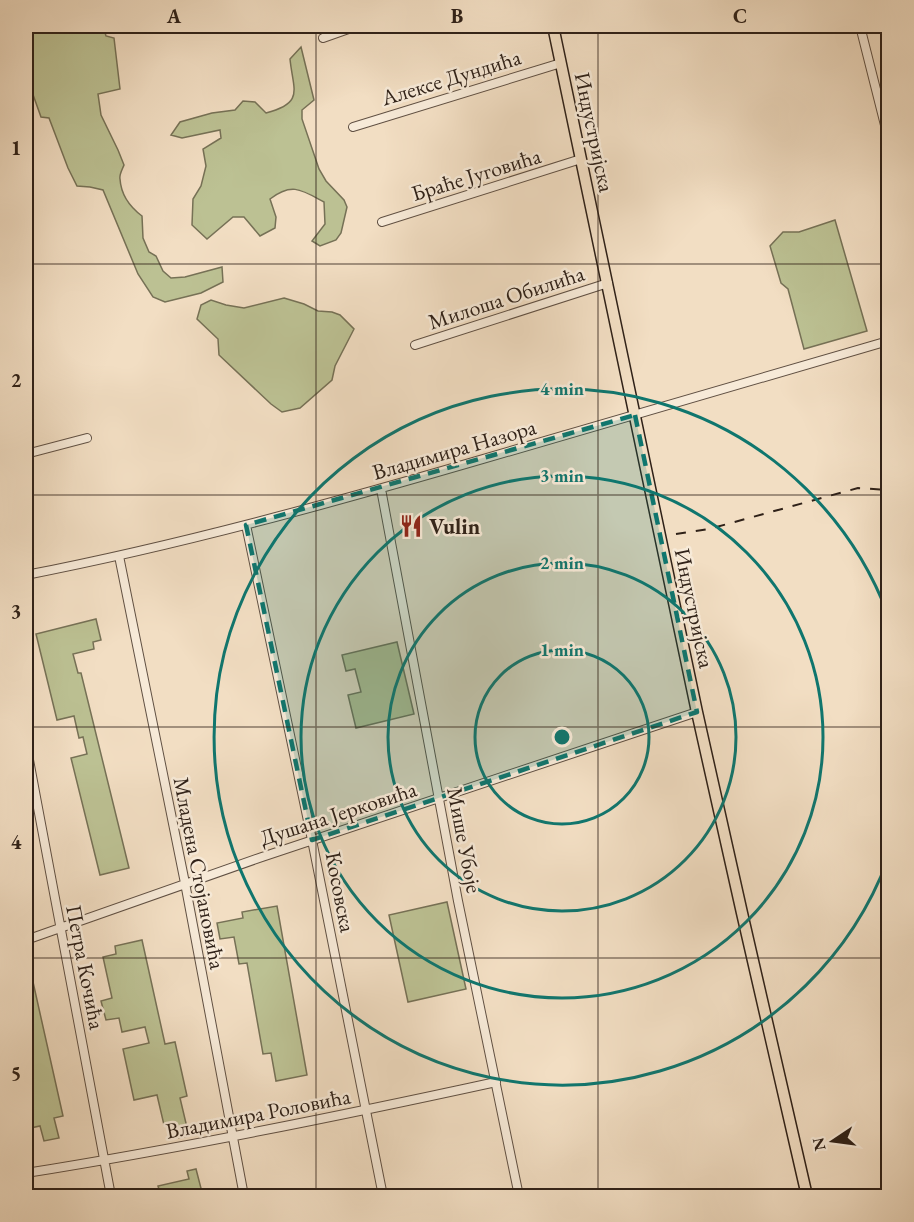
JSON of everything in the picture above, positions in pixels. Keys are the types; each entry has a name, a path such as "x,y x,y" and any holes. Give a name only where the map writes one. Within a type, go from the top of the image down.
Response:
{"main road":[{"name":"Индустријска","path":"553,26 697,712 807,1197"}],"street":[{"path":"323,38 357,26"},
{"path":"860,26 888,137"},
{"name":"Алексе Дундића","path":"353,127 561,63"},
{"path":"878,95 888,92"},
{"name":"Браће Југовића","path":"382,222 581,159"},
{"name":"Милоша Обилића","path":"415,345 608,283"},
{"name":"Владимира Назора","path":"26,575 119,556 381,489 888,341"},
{"path":"26,454 87,438"},
{"name":"Мише Убоје","path":"381,489 438,798 519,1197"},
{"name":"Косовска","path":"246,525 383,1197"},
{"name":"Младена Стојановића","path":"119,556 185,884 244,1197"},
{"name":"Душана Јерковића","path":"26,940 312,840 697,712"},
{"name":"Петра Кочића","path":"26,744 111,1197"},
{"name":"Владимира Роловића","path":"26,1173 105,1161 496,1082"}],"highlighted area":[{"path":"635,415 697,712 312,840 246,525"}],"green space":[{"path":"26,26 103,26 106,36 114,38 120,89 98,94 101,115 124,165 120,177 124,195 130,205 142,216 143,238 149,252 156,256 163,271 171,278 185,277 222,267 223,282 201,293 165,302 153,297 138,274 103,190 77,186 49,118 41,117 26,75"},
{"path":"301,47 314,100 302,110 302,119 319,169 347,207 341,233 336,240 320,246 312,241 325,224 324,202 303,191 291,189 270,199 276,217 275,228 260,236 244,217 233,217 207,239 192,225 193,199 201,186 206,166 203,149 221,138 220,130 182,138 171,135 180,122 212,113 235,110 243,101 255,102 266,113 287,105 294,94 290,59"},
{"path":"835,220 867,331 804,349 788,289 781,283 770,246 783,232 799,232"},
{"path":"284,298 318,311 340,315 354,329 335,366 332,380 300,408 282,412 219,355 218,339 197,319 201,305 211,300 244,308"},
{"path":"96,619 101,640 93,642 94,649 73,654 78,673 81,673 129,868 100,875 71,758 87,754 83,737 79,738 74,716 57,720 36,634"},
{"path":"397,642 414,714 356,728 348,695 361,692 355,669 346,671 342,655"},
{"path":"447,902 466,989 408,1002 389,915"},
{"path":"277,906 307,1075 276,1081 271,1053 263,1054 247,963 239,964 234,937 220,939 217,923 243,918 242,912"},
{"path":"142,940 165,1044 175,1042 187,1096 180,1098 189,1136 178,1138 175,1123 164,1125 157,1095 134,1100 123,1049 149,1043 145,1027 122,1032 119,1018 106,1020 101,1001 112,998 103,957 116,954 115,946"},
{"path":"33,982 63,1116 54,1118 59,1138 44,1141 40,1126 26,1129 26,984"},
{"path":"196,1169 203,1196 161,1196 158,1186 189,1179 187,1171"}],"railway":[{"path":"676,534 709,529 858,488 888,490"}],"place":[{"name":"Vulin","path":"411,526"}]}
